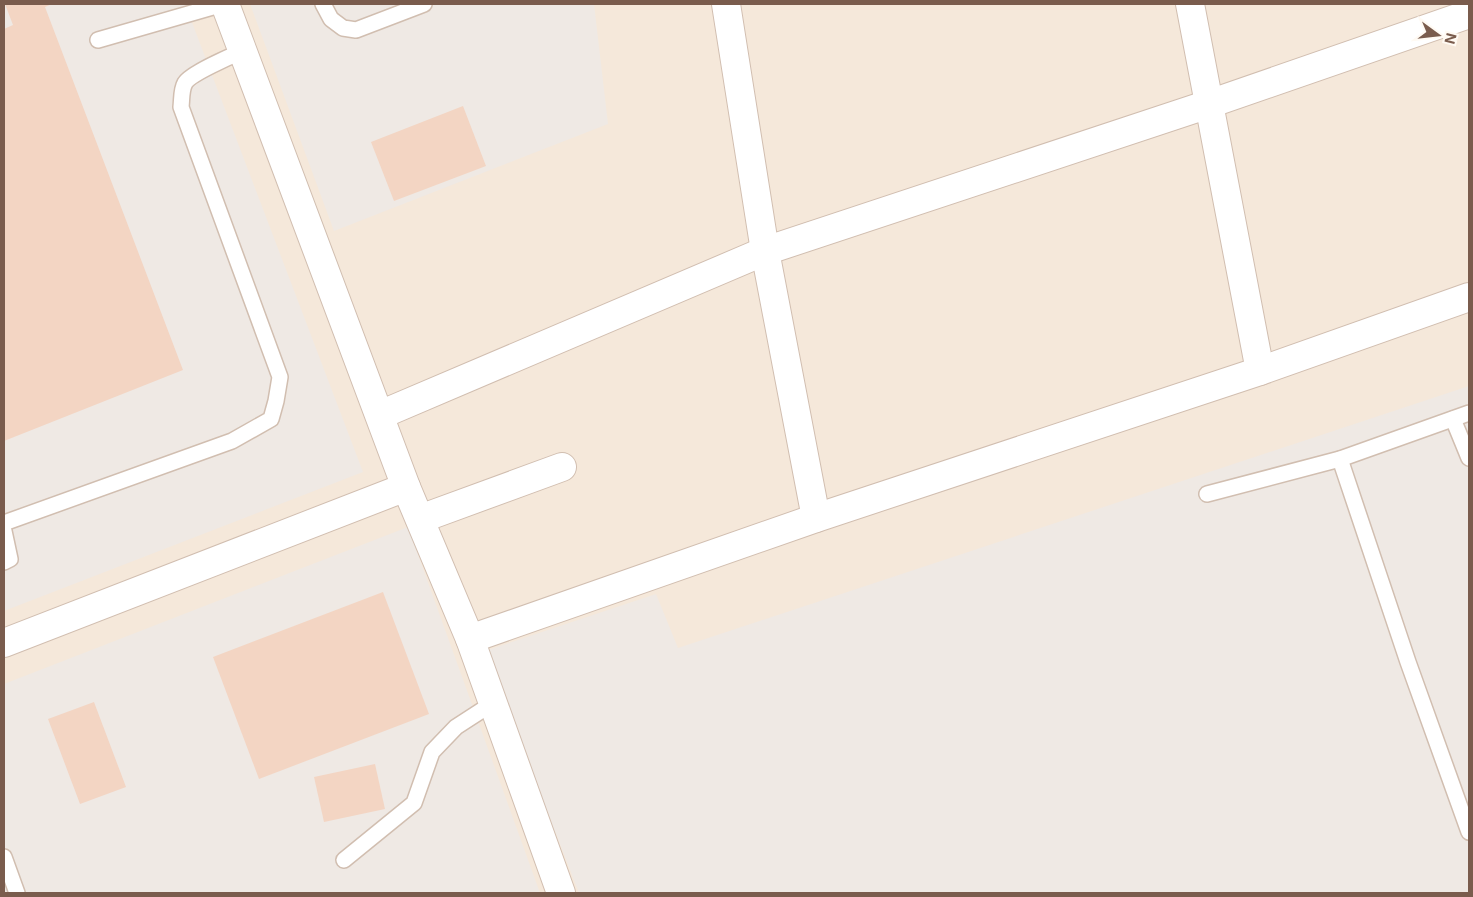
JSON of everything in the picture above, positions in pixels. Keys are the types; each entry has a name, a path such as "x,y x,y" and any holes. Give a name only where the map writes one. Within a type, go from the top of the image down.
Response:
{"street":[{"path":"224,4 243,50 406,487 470,639 561,893"},
{"path":"726,4 765,251 816,518"},
{"path":"1190,4 1260,371"},
{"path":"380,415 765,251 1209,104 1469,14"},
{"path":"470,639 816,518 1260,371 1469,297"},
{"path":"420,519 562,467"},
{"path":"4,643 406,487"}],"lane":[{"path":"98,40 224,4"},
{"path":"323,4 331,19 344,28 356,30 424,4"},
{"path":"4,523 232,441 271,419 280,377 181,107 186,81 243,50"},
{"path":"1207,494 1340,459 1469,413"},
{"path":"1453,419 1469,458"},
{"path":"1340,459 1408,662 1469,832"},
{"path":"4,531 10,559 4,562"},
{"path":"344,860 414,803 432,752 456,727 493,703"},
{"path":"4,857 18,893"}],"shaded area":[{"path":"4,4 1469,4 1469,893 4,893"},
{"path":"4,4 185,4 363,472 4,611"},
{"path":"250,4 594,4 608,124 334,231"},
{"path":"1469,386 1469,893 579,893 485,651 656,594 678,648"},
{"path":"408,527 540,893 4,893 4,684"}],"building":[{"path":"5,4 52,4 45,7 183,370 4,441 4,29 13,25"},
{"path":"463,106 486,166 394,201 371,142"},
{"path":"383,592 429,714 259,779 213,657"},
{"path":"94,702 126,787 80,804 48,719"},
{"path":"375,764 385,809 324,822 314,777"}]}
